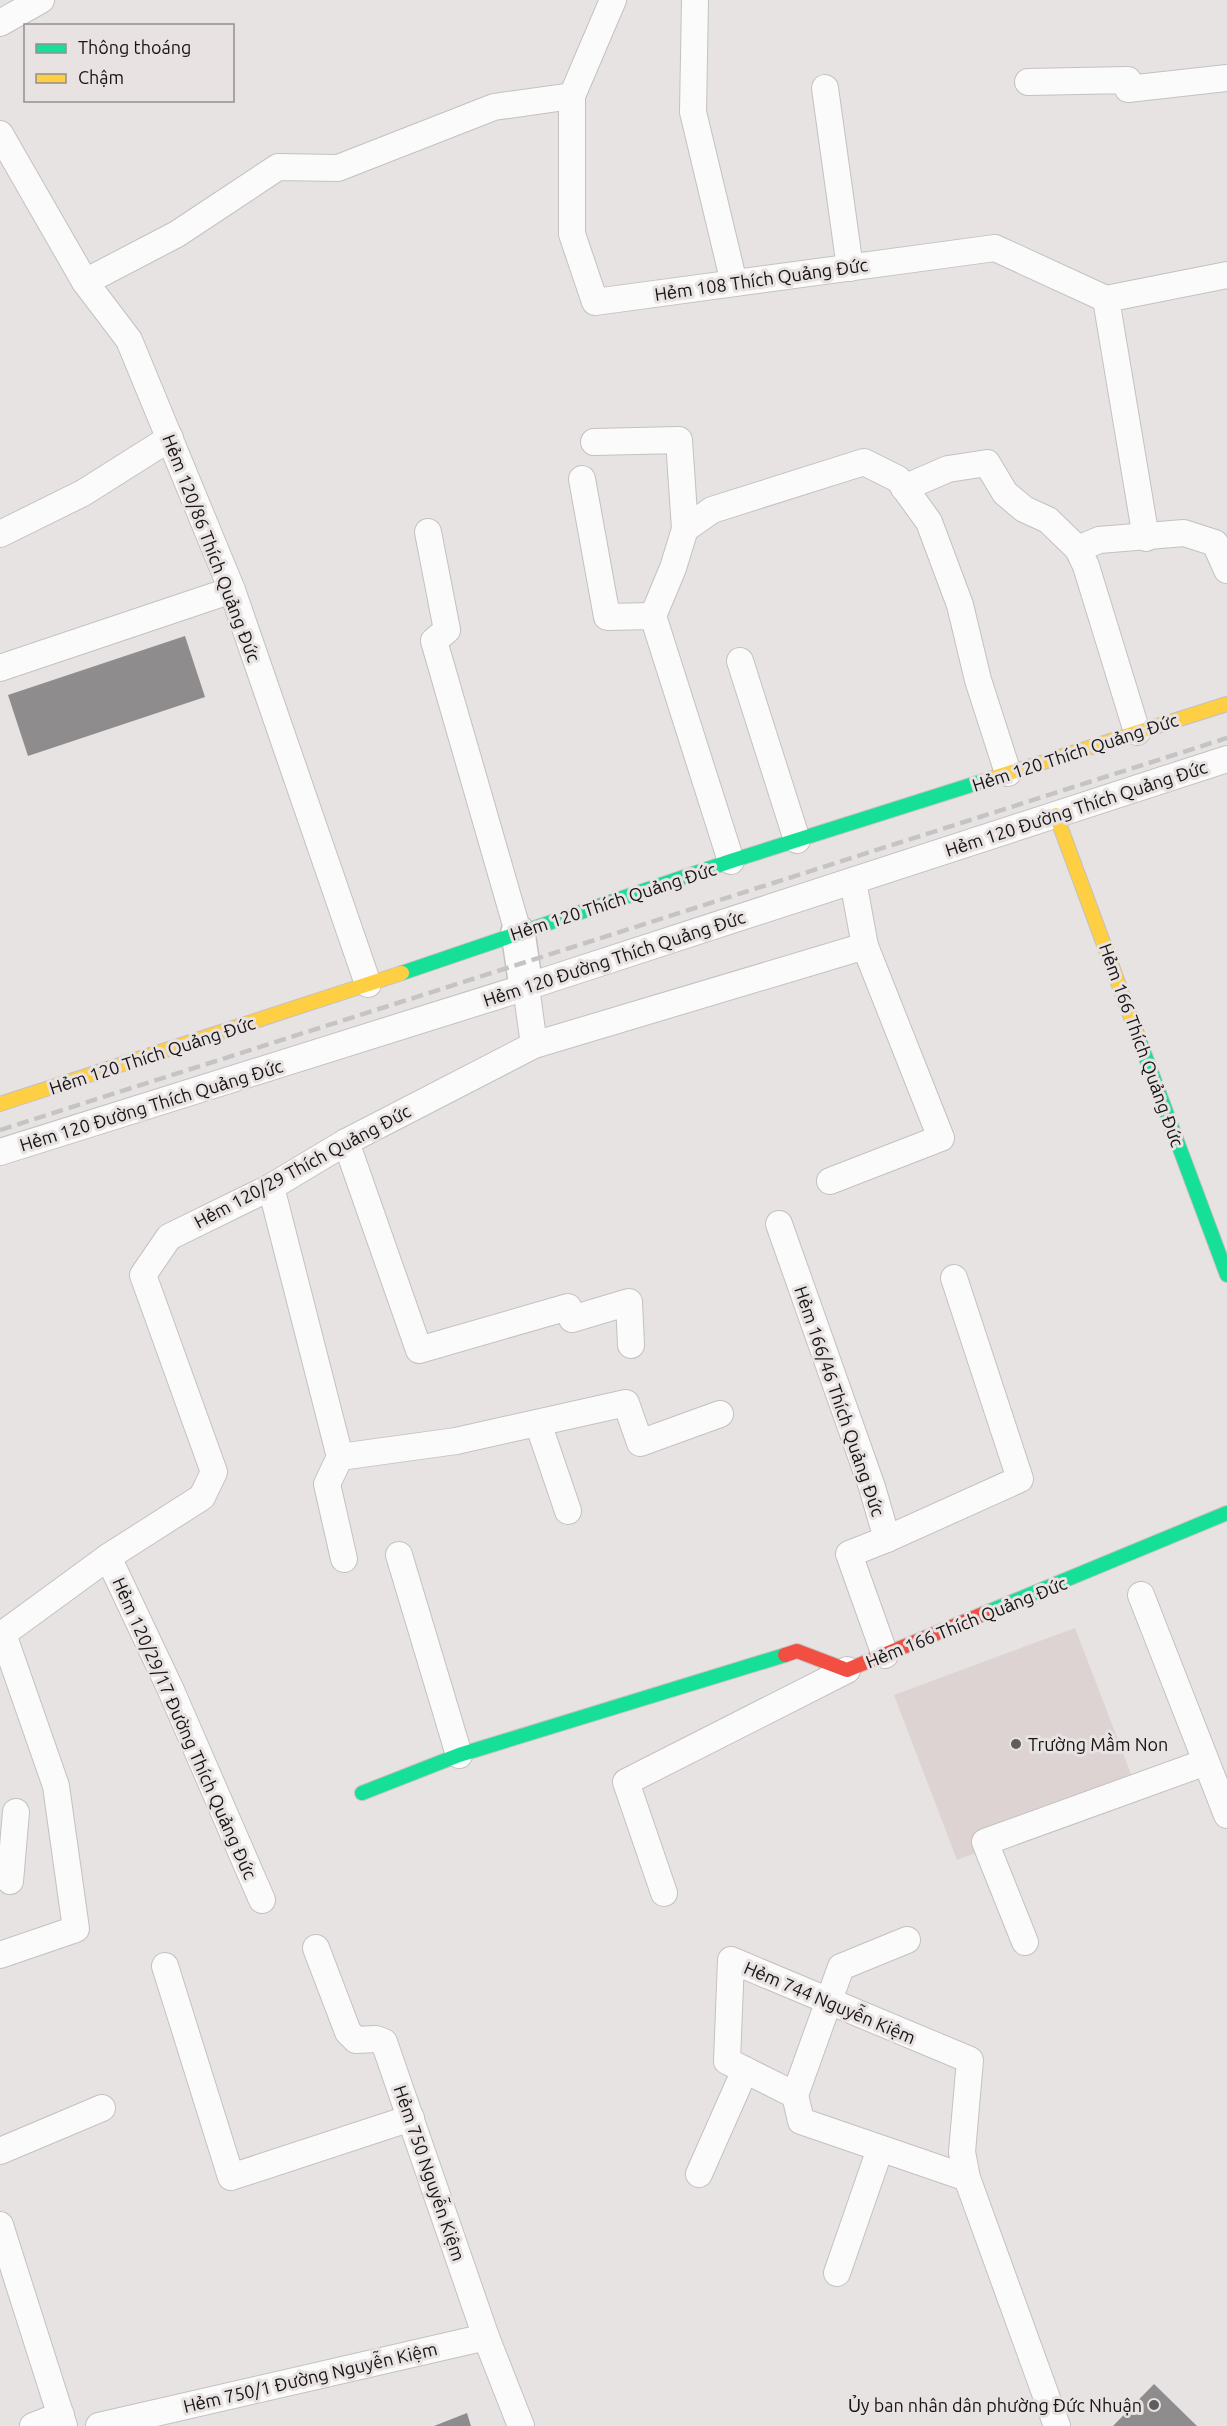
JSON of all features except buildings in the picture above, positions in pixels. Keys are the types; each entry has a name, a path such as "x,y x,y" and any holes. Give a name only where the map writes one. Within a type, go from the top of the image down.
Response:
{"street":[{"name":"Hẻm 120 Thích Quảng Đức","path":"0,1104 368,984 731,861 1227,704"},
{"name":"Hẻm 166 Thích Quảng Đức","path":"1056,814 1227,1275"},
{"path":"518,932 526,987"},
{"name":"Hẻm 166 Thích Quảng Đức","path":"362,1794 459,1755 796,1651 847,1670 1227,1513"}],"lane":[{"path":"0,23 41,0"},
{"name":"Hẻm 108 Thích Quảng Đức","path":"613,0 572,96 572,234 595,302 995,248 1106,299"},
{"path":"695,0 693,112 734,283"},
{"path":"1028,82 1128,80 1128,89 1227,78"},
{"path":"825,88 850,268"},
{"path":"85,282 177,234 278,167 338,168 494,107 572,96"},
{"name":"Hẻm 120/86 Thích Quảng Đức","path":"1,137 85,282 129,340 232,590 368,984"},
{"path":"1146,538 1106,299 1227,275"},
{"path":"0,534 82,493 170,438"},
{"path":"594,442 679,440 685,529 673,568 653,616 731,861"},
{"path":"685,529 712,510 864,462 898,479 929,522 960,605 978,680 1008,773"},
{"path":"904,488 948,469 987,463 1005,494 1024,509 1047,520 1078,549 1086,566 1137,732"},
{"path":"582,479 607,617 653,616"},
{"path":"428,532 447,630 434,641 518,932"},
{"path":"1078,549 1099,540 1146,538 1184,533 1215,543 1227,570"},
{"path":"0,668 232,590"},
{"path":"740,661 797,840"},
{"name":"Hẻm 120 Đường Thích Quảng Đức","path":"0,1152 526,987 1227,759"},
{"path":"830,1181 941,1138 865,946 853,881"},
{"name":"Hẻm 120/29 Thích Quảng Đức","path":"2,1635 108,1557 202,1497 214,1472 143,1275 169,1237 271,1187 346,1142 534,1045 865,946"},
{"path":"526,987 534,1045"},
{"path":"346,1142 419,1350 568,1307 572,1319 628,1302 631,1345"},
{"path":"271,1187 340,1457 327,1484 344,1559"},
{"name":"Hẻm 166/46 Thích Quảng Đức","path":"779,1224 872,1487 887,1539 849,1554 885,1655"},
{"path":"887,1539 1020,1479 954,1278"},
{"path":"340,1457 456,1441 626,1403 640,1443 720,1414"},
{"path":"538,1423 568,1511"},
{"path":"399,1555 459,1755"},
{"name":"Hẻm 120/29/17 Đường Thích Quảng Đức","path":"108,1557 170,1688 262,1900"},
{"path":"1141,1595 1227,1815"},
{"path":"0,1955 76,1929 58,1798 2,1635"},
{"path":"664,1893 626,1782 847,1670"},
{"path":"1025,1942 985,1842 1206,1762"},
{"path":"10,1881 8,1814 58,1798"},
{"path":"907,1940 841,1967 795,2095 801,2121 967,2178"},
{"name":"Hẻm 750 Nguyễn Kiệm","path":"316,1948 348,2032 356,2040 375,2039 384,2042 486,2337 521,2426"},
{"name":"Hẻm 744 Nguyễn Kiệm","path":"795,2095 727,2061 731,1960 970,2060 962,2152 967,2178 1057,2426"},
{"path":"165,1966 231,2177 411,2118"},
{"path":"699,2174 745,2070"},
{"path":"0,2151 102,2108"},
{"path":"837,2273 880,2149"},
{"path":"0,2225 63,2421 33,2426"},
{"name":"Hẻm 750/1 Đường Nguyễn Kiệm","path":"99,2426 486,2337"}],"shaded area":[{"name":"Trường Mầm Non","path":"1075,1628 1138,1792 957,1860 894,1695"}],"railway":[{"path":"0,1130 1227,738"}],"traffic: fast":[{"path":"402,973 731,861 990,779"},
{"path":"1137,1034 1227,1275"},
{"path":"983,1614 1227,1513"},
{"path":"362,1793 459,1755 785,1655"}],"traffic: slow":[{"path":"990,779 1227,704"},
{"path":"1056,815 1137,1034"},
{"path":"0,1104 402,973"}],"traffic: jam":[{"path":"785,1655 797,1651 847,1670 983,1614"}],"place":[{"name":"Trường Mầm Non","path":"1016,1744"},
{"name":"Ủy ban nhân dân phường Đức Nhuận","path":"1154,2405"}]}
